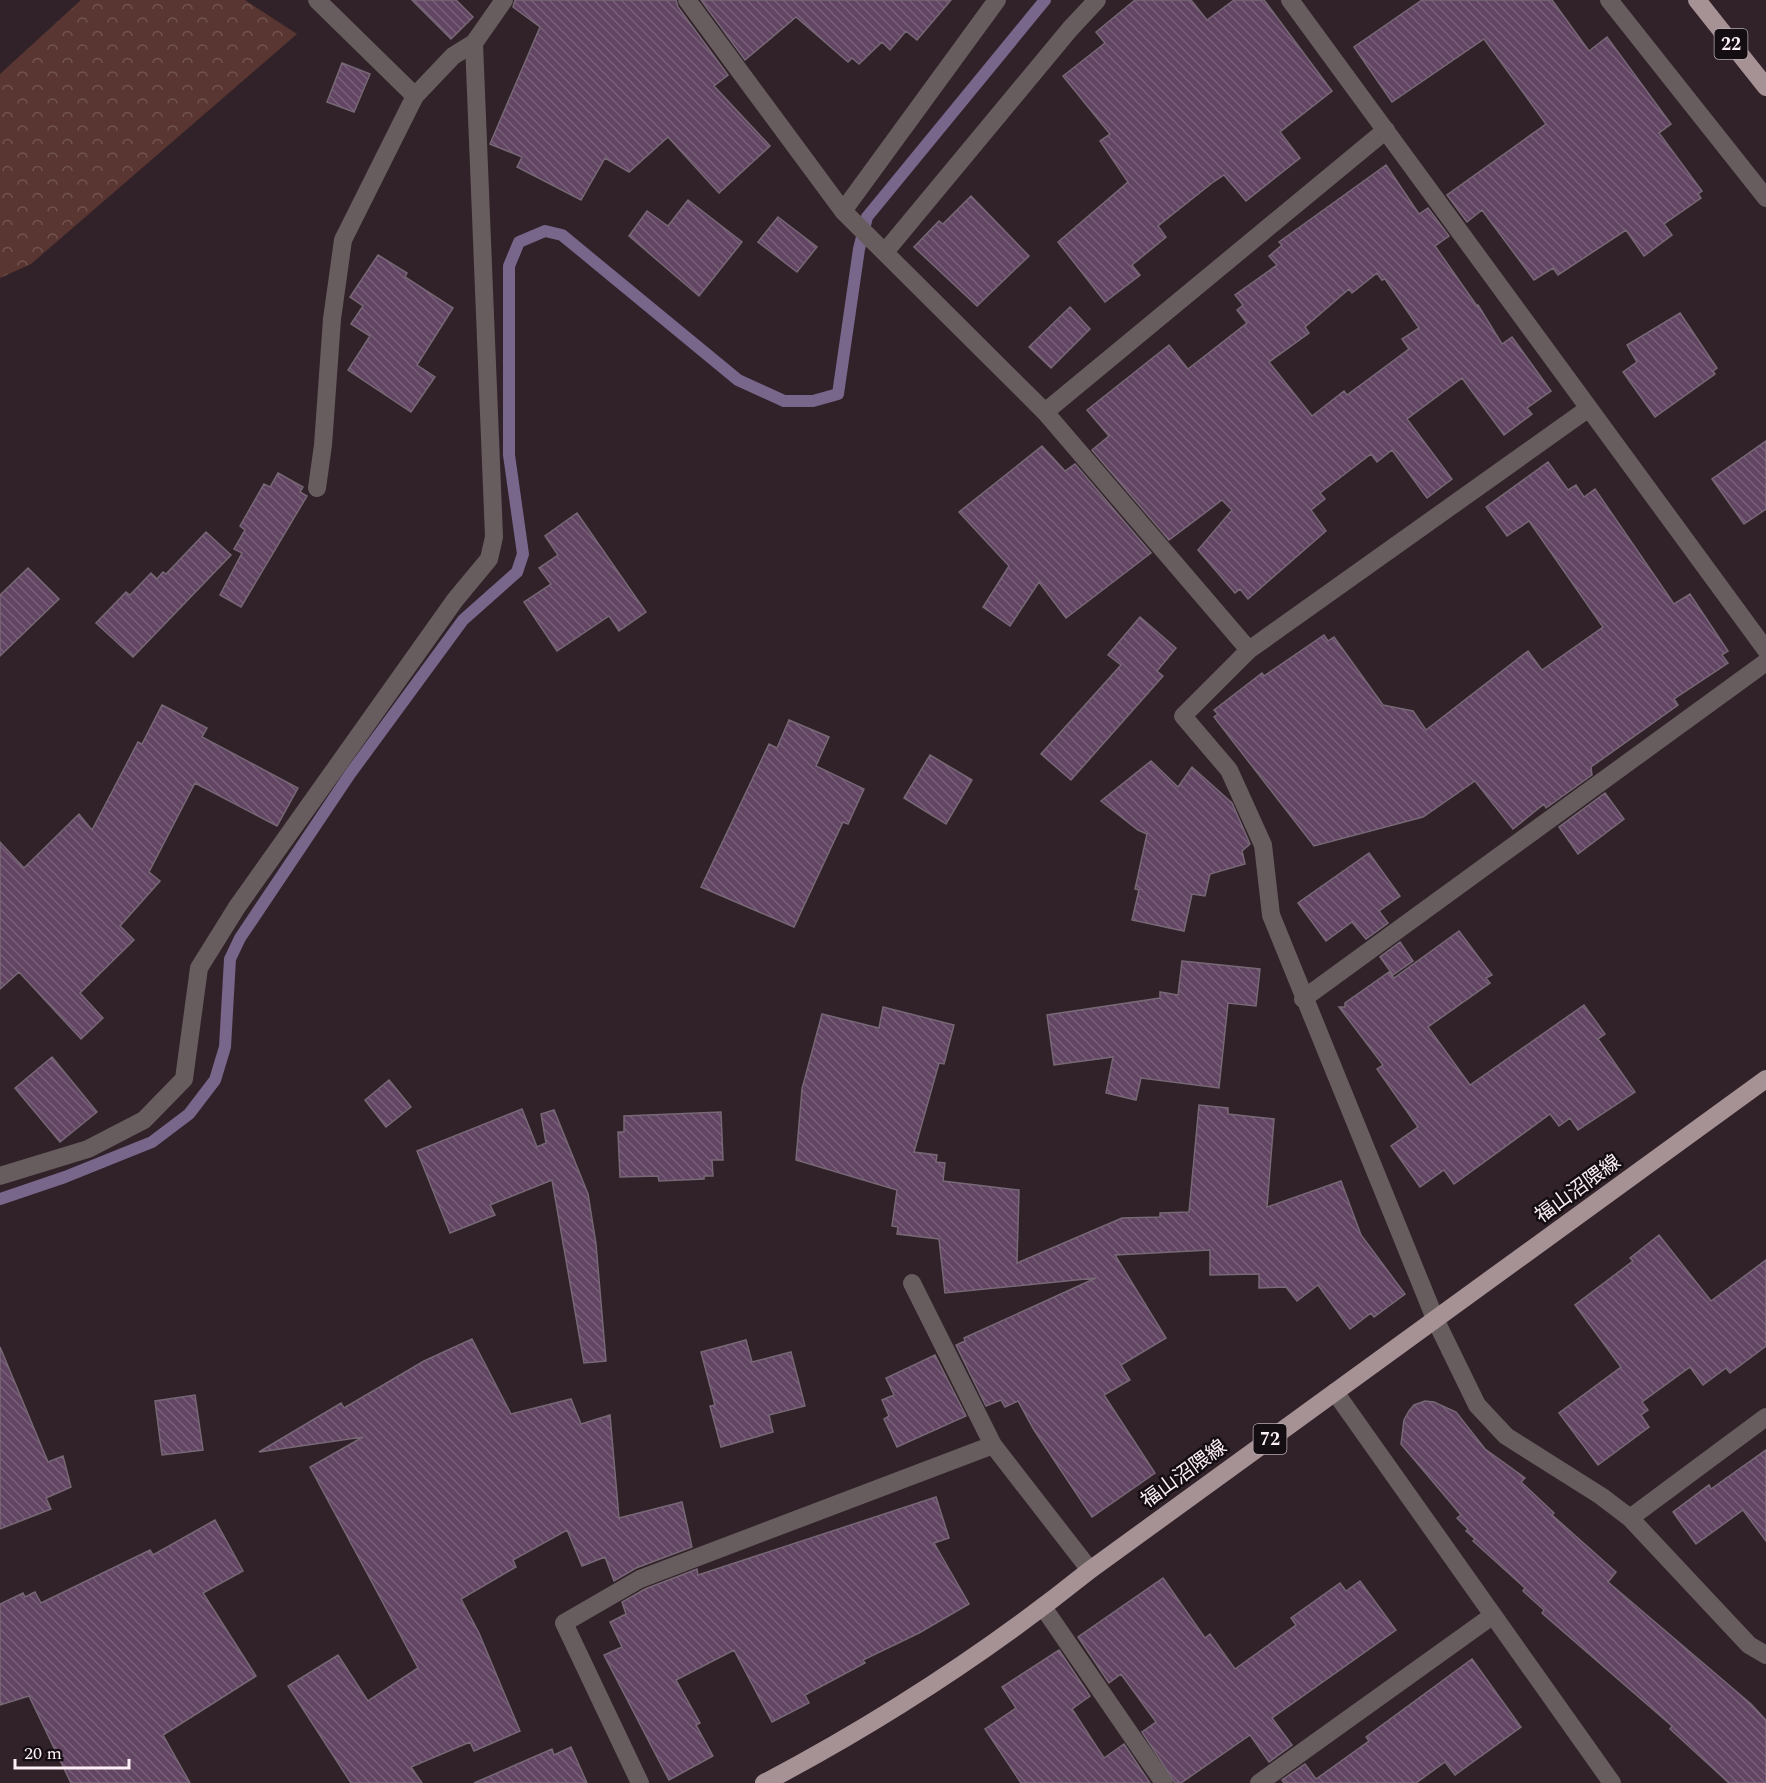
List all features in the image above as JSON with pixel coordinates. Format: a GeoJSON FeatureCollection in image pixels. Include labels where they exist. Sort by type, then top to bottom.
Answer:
{"type":"FeatureCollection","features":[{"type":"Feature","properties":{"kind":"main road","name":"22"},"geometry":{"type":"LineString","coordinates":[[1696,0],[1766,87]]}},
{"type":"Feature","properties":{"kind":"main road","name":"福山沼隈線"},"geometry":{"type":"LineString","coordinates":[[764,1783],[867,1726],[1043,1607],[1090,1570],[1436,1321],[1766,1079]]}},
{"type":"Feature","properties":{"kind":"street"},"geometry":{"type":"LineString","coordinates":[[317,0],[415,96]]}},
{"type":"Feature","properties":{"kind":"street"},"geometry":{"type":"LineString","coordinates":[[317,488],[323,445],[332,319],[343,240],[415,96],[453,56],[474,43],[504,0]]}},
{"type":"Feature","properties":{"kind":"street"},"geometry":{"type":"LineString","coordinates":[[687,0],[849,217],[1045,412],[1249,650]]}},
{"type":"Feature","properties":{"kind":"street"},"geometry":{"type":"LineString","coordinates":[[849,217],[997,0]]}},
{"type":"Feature","properties":{"kind":"street"},"geometry":{"type":"LineString","coordinates":[[880,247],[1097,0]]}},
{"type":"Feature","properties":{"kind":"street"},"geometry":{"type":"LineString","coordinates":[[1290,0],[1766,650]]}},
{"type":"Feature","properties":{"kind":"street"},"geometry":{"type":"LineString","coordinates":[[1610,0],[1766,198]]}},
{"type":"Feature","properties":{"kind":"street"},"geometry":{"type":"LineString","coordinates":[[0,1176],[88,1149],[144,1120],[184,1080],[199,968],[243,897],[455,600],[489,559],[494,537],[474,43]]}},
{"type":"Feature","properties":{"kind":"street"},"geometry":{"type":"LineString","coordinates":[[1045,412],[1386,130]]}},
{"type":"Feature","properties":{"kind":"street"},"geometry":{"type":"LineString","coordinates":[[1589,408],[1249,650],[1183,716],[1229,770],[1263,845],[1271,915],[1436,1321],[1477,1405],[1506,1436],[1601,1496],[1630,1518],[1749,1645],[1766,1655]]}},
{"type":"Feature","properties":{"kind":"street"},"geometry":{"type":"LineString","coordinates":[[1304,999],[1766,662]]}},
{"type":"Feature","properties":{"kind":"street"},"geometry":{"type":"LineString","coordinates":[[912,1283],[993,1445],[1090,1570]]}},
{"type":"Feature","properties":{"kind":"street"},"geometry":{"type":"LineString","coordinates":[[1335,1392],[1612,1783]]}},
{"type":"Feature","properties":{"kind":"street"},"geometry":{"type":"LineString","coordinates":[[1630,1518],[1766,1418]]}},
{"type":"Feature","properties":{"kind":"street"},"geometry":{"type":"LineString","coordinates":[[640,1783],[564,1623],[640,1579],[993,1445]]}},
{"type":"Feature","properties":{"kind":"street"},"geometry":{"type":"LineString","coordinates":[[1043,1607],[1164,1783]]}},
{"type":"Feature","properties":{"kind":"street"},"geometry":{"type":"LineString","coordinates":[[1259,1783],[1492,1616]]}},
{"type":"Feature","properties":{"kind":"green space"},"geometry":{"type":"Polygon","coordinates":[[[81,0],[245,0],[297,34],[31,264],[0,278],[0,74],[81,0]]]}},
{"type":"Feature","properties":{"kind":"building"},"geometry":{"type":"Polygon","coordinates":[[[412,0],[456,0],[473,17],[451,39],[412,0]]]}},
{"type":"Feature","properties":{"kind":"building"},"geometry":{"type":"Polygon","coordinates":[[[515,0],[676,0],[678,7],[728,75],[714,86],[770,146],[719,193],[668,137],[629,172],[605,158],[581,200],[517,167],[522,157],[490,144],[540,27],[513,7],[515,0]]]}},
{"type":"Feature","properties":{"kind":"building"},"geometry":{"type":"Polygon","coordinates":[[[701,0],[951,0],[917,40],[906,31],[890,50],[882,42],[859,64],[852,58],[848,62],[796,17],[745,60],[701,0]]]}},
{"type":"Feature","properties":{"kind":"building"},"geometry":{"type":"Polygon","coordinates":[[[1135,0],[1191,0],[1207,20],[1234,0],[1264,0],[1332,91],[1280,132],[1300,158],[1246,201],[1224,175],[1212,183],[1158,226],[1166,237],[1132,265],[1140,275],[1105,302],[1058,242],[1128,182],[1100,141],[1110,134],[1063,76],[1105,43],[1096,32],[1135,0]]]}},
{"type":"Feature","properties":{"kind":"building"},"geometry":{"type":"Polygon","coordinates":[[[1422,0],[1552,0],[1589,51],[1607,37],[1671,124],[1659,133],[1702,191],[1698,194],[1701,198],[1664,224],[1672,235],[1644,256],[1626,230],[1558,275],[1553,268],[1534,280],[1482,210],[1467,222],[1447,195],[1546,124],[1484,39],[1392,102],[1354,47],[1422,0]]]}},
{"type":"Feature","properties":{"kind":"building"},"geometry":{"type":"Polygon","coordinates":[[[342,63],[370,74],[354,112],[327,102],[342,63]]]}},
{"type":"Feature","properties":{"kind":"building"},"geometry":{"type":"Polygon","coordinates":[[[1386,165],[1419,214],[1428,208],[1449,236],[1435,246],[1478,305],[1502,344],[1512,337],[1551,391],[1527,408],[1532,414],[1504,435],[1462,378],[1407,419],[1452,479],[1427,498],[1392,450],[1377,462],[1371,454],[1320,493],[1325,499],[1311,510],[1326,531],[1248,599],[1240,589],[1235,593],[1198,550],[1232,510],[1222,500],[1169,540],[1092,450],[1109,436],[1087,410],[1169,345],[1188,369],[1247,323],[1237,310],[1243,305],[1235,295],[1277,265],[1269,256],[1282,245],[1279,242],[1386,165]],[[1377,273],[1352,293],[1349,289],[1305,327],[1309,333],[1269,362],[1312,416],[1344,391],[1347,395],[1409,349],[1402,339],[1419,328],[1385,279],[1382,280],[1377,273]]]}},
{"type":"Feature","properties":{"kind":"building"},"geometry":{"type":"Polygon","coordinates":[[[971,196],[1029,256],[977,306],[914,247],[939,221],[943,224],[971,196]]]}},
{"type":"Feature","properties":{"kind":"building"},"geometry":{"type":"Polygon","coordinates":[[[688,200],[742,242],[699,296],[629,236],[647,211],[668,226],[688,200]]]}},
{"type":"Feature","properties":{"kind":"building"},"geometry":{"type":"Polygon","coordinates":[[[778,217],[817,247],[797,272],[758,242],[778,217]]]}},
{"type":"Feature","properties":{"kind":"building"},"geometry":{"type":"Polygon","coordinates":[[[378,255],[407,273],[405,277],[453,308],[417,365],[435,377],[411,412],[348,370],[370,336],[351,324],[363,306],[350,297],[378,255]]]}},
{"type":"Feature","properties":{"kind":"building"},"geometry":{"type":"Polygon","coordinates":[[[1070,307],[1090,329],[1051,368],[1029,347],[1070,307]]]}},
{"type":"Feature","properties":{"kind":"building"},"geometry":{"type":"Polygon","coordinates":[[[1680,313],[1717,368],[1713,371],[1715,374],[1655,417],[1623,372],[1637,362],[1627,345],[1680,313]]]}},
{"type":"Feature","properties":{"kind":"building"},"geometry":{"type":"Polygon","coordinates":[[[1766,441],[1766,509],[1744,524],[1712,479],[1766,441]]]}},
{"type":"Feature","properties":{"kind":"building"},"geometry":{"type":"Polygon","coordinates":[[[1042,446],[1065,471],[1075,464],[1151,553],[1066,618],[1039,582],[1010,626],[983,607],[1009,566],[959,512],[1042,446]]]}},
{"type":"Feature","properties":{"kind":"building"},"geometry":{"type":"Polygon","coordinates":[[[1548,462],[1568,490],[1576,485],[1584,497],[1595,489],[1674,604],[1690,594],[1728,651],[1722,655],[1728,663],[1674,699],[1678,705],[1591,767],[1592,775],[1546,808],[1544,804],[1513,829],[1475,781],[1423,817],[1314,846],[1214,717],[1218,714],[1214,710],[1262,673],[1264,676],[1324,635],[1328,641],[1334,637],[1383,705],[1413,711],[1426,730],[1528,651],[1542,670],[1603,627],[1529,521],[1507,536],[1486,507],[1548,462]]]}},
{"type":"Feature","properties":{"kind":"building"},"geometry":{"type":"Polygon","coordinates":[[[278,473],[303,487],[300,492],[307,496],[241,607],[220,595],[242,553],[234,549],[245,530],[240,526],[264,484],[270,487],[278,473]]]}},
{"type":"Feature","properties":{"kind":"building"},"geometry":{"type":"Polygon","coordinates":[[[577,513],[646,612],[619,631],[609,616],[557,651],[524,602],[551,584],[539,568],[558,555],[545,536],[577,513]]]}},
{"type":"Feature","properties":{"kind":"building"},"geometry":{"type":"Polygon","coordinates":[[[206,532],[231,555],[133,657],[96,623],[126,592],[130,595],[151,573],[157,579],[163,572],[166,574],[206,532]]]}},
{"type":"Feature","properties":{"kind":"building"},"geometry":{"type":"Polygon","coordinates":[[[28,568],[59,599],[0,656],[0,595],[28,568]]]}},
{"type":"Feature","properties":{"kind":"building"},"geometry":{"type":"Polygon","coordinates":[[[1140,617],[1176,648],[1157,671],[1163,676],[1071,780],[1041,754],[1121,665],[1108,655],[1140,617]]]}},
{"type":"Feature","properties":{"kind":"building"},"geometry":{"type":"Polygon","coordinates":[[[162,705],[207,728],[202,737],[298,788],[277,826],[195,783],[149,872],[160,881],[120,926],[134,940],[80,993],[103,1018],[81,1039],[19,972],[0,989],[0,842],[24,868],[79,814],[92,830],[138,742],[142,744],[162,705]]]}},
{"type":"Feature","properties":{"kind":"building"},"geometry":{"type":"Polygon","coordinates":[[[789,720],[829,737],[816,766],[864,789],[848,824],[843,822],[794,927],[701,887],[769,744],[777,748],[789,720]]]}},
{"type":"Feature","properties":{"kind":"building"},"geometry":{"type":"Polygon","coordinates":[[[930,755],[972,780],[946,824],[904,798],[930,755]]]}},
{"type":"Feature","properties":{"kind":"building"},"geometry":{"type":"Polygon","coordinates":[[[1151,761],[1178,787],[1192,767],[1232,803],[1250,844],[1242,851],[1245,864],[1210,874],[1205,896],[1192,894],[1184,931],[1132,920],[1139,890],[1135,889],[1147,834],[1138,830],[1101,801],[1151,761]]]}},
{"type":"Feature","properties":{"kind":"building"},"geometry":{"type":"Polygon","coordinates":[[[1605,793],[1624,819],[1578,854],[1559,827],[1605,793]]]}},
{"type":"Feature","properties":{"kind":"building"},"geometry":{"type":"Polygon","coordinates":[[[1369,853],[1400,896],[1379,911],[1388,923],[1366,939],[1352,922],[1326,941],[1298,903],[1369,853]]]}},
{"type":"Feature","properties":{"kind":"building"},"geometry":{"type":"Polygon","coordinates":[[[1459,931],[1492,975],[1486,978],[1490,983],[1428,1027],[1470,1085],[1584,1005],[1605,1034],[1598,1039],[1635,1092],[1578,1130],[1570,1118],[1559,1126],[1550,1114],[1454,1184],[1444,1170],[1420,1187],[1391,1146],[1418,1127],[1377,1069],[1383,1065],[1339,1007],[1345,1007],[1345,1003],[1389,972],[1394,978],[1459,931]]]}},
{"type":"Feature","properties":{"kind":"building"},"geometry":{"type":"Polygon","coordinates":[[[1400,942],[1413,961],[1393,975],[1380,957],[1400,942]]]}},
{"type":"Feature","properties":{"kind":"building"},"geometry":{"type":"Polygon","coordinates":[[[1182,961],[1260,969],[1256,1006],[1228,1003],[1219,1088],[1141,1078],[1136,1100],[1106,1093],[1113,1057],[1054,1065],[1047,1015],[1160,998],[1160,992],[1178,995],[1182,961]]]}},
{"type":"Feature","properties":{"kind":"building"},"geometry":{"type":"Polygon","coordinates":[[[883,1007],[954,1025],[944,1064],[939,1063],[914,1152],[937,1155],[936,1162],[945,1163],[943,1181],[1019,1190],[1017,1263],[1122,1218],[1160,1217],[1160,1213],[1189,1212],[1199,1105],[1228,1108],[1228,1114],[1274,1119],[1267,1207],[1341,1181],[1361,1235],[1405,1294],[1374,1317],[1371,1313],[1350,1329],[1318,1285],[1297,1301],[1286,1287],[1259,1288],[1259,1274],[1210,1275],[1210,1250],[1115,1255],[1166,1338],[1121,1365],[1130,1380],[1104,1395],[1155,1473],[1092,1517],[1034,1430],[1018,1401],[1005,1407],[1001,1400],[986,1406],[956,1345],[965,1341],[964,1338],[1096,1278],[945,1293],[939,1239],[897,1234],[898,1227],[892,1226],[897,1190],[796,1160],[802,1089],[822,1014],[879,1028],[883,1007]]]}},
{"type":"Feature","properties":{"kind":"building"},"geometry":{"type":"Polygon","coordinates":[[[52,1057],[97,1112],[60,1142],[15,1088],[52,1057]]]}},
{"type":"Feature","properties":{"kind":"building"},"geometry":{"type":"Polygon","coordinates":[[[389,1080],[411,1107],[386,1127],[365,1100],[389,1080]]]}},
{"type":"Feature","properties":{"kind":"building"},"geometry":{"type":"Polygon","coordinates":[[[522,1109],[537,1147],[546,1143],[541,1114],[554,1110],[588,1194],[596,1244],[606,1361],[584,1363],[552,1180],[490,1205],[495,1215],[450,1233],[417,1151],[522,1109]]]}},
{"type":"Feature","properties":{"kind":"building"},"geometry":{"type":"Polygon","coordinates":[[[721,1112],[723,1160],[712,1160],[713,1176],[704,1176],[704,1179],[659,1181],[658,1176],[620,1177],[618,1132],[624,1132],[624,1116],[721,1112]]]}},
{"type":"Feature","properties":{"kind":"building"},"geometry":{"type":"Polygon","coordinates":[[[1659,1235],[1711,1301],[1766,1260],[1766,1346],[1730,1373],[1726,1368],[1703,1385],[1690,1367],[1642,1402],[1648,1410],[1641,1415],[1649,1427],[1598,1465],[1559,1413],[1621,1367],[1575,1305],[1633,1261],[1630,1258],[1659,1235]]]}},
{"type":"Feature","properties":{"kind":"building"},"geometry":{"type":"Polygon","coordinates":[[[472,1339],[511,1414],[571,1399],[581,1424],[610,1415],[619,1518],[682,1502],[692,1547],[636,1568],[614,1581],[605,1557],[582,1566],[567,1530],[513,1560],[516,1567],[461,1599],[479,1633],[520,1731],[474,1751],[470,1742],[411,1767],[422,1783],[351,1783],[288,1686],[338,1655],[368,1701],[418,1668],[310,1467],[363,1437],[259,1452],[341,1403],[344,1408],[424,1361],[472,1339]]]}},
{"type":"Feature","properties":{"kind":"building"},"geometry":{"type":"Polygon","coordinates":[[[746,1340],[752,1362],[791,1352],[805,1406],[769,1415],[773,1432],[721,1447],[710,1406],[715,1405],[701,1352],[746,1340]]]}},
{"type":"Feature","properties":{"kind":"building"},"geometry":{"type":"Polygon","coordinates":[[[0,1347],[48,1462],[63,1456],[71,1487],[46,1498],[51,1509],[0,1529],[0,1347]]]}},
{"type":"Feature","properties":{"kind":"building"},"geometry":{"type":"Polygon","coordinates":[[[935,1355],[966,1416],[897,1447],[884,1419],[889,1416],[882,1400],[894,1395],[886,1378],[935,1355]]]}},
{"type":"Feature","properties":{"kind":"building"},"geometry":{"type":"Polygon","coordinates":[[[195,1395],[203,1450],[162,1455],[155,1401],[195,1395]]]}},
{"type":"Feature","properties":{"kind":"building"},"geometry":{"type":"Polygon","coordinates":[[[1425,1401],[1434,1402],[1456,1412],[1485,1449],[1525,1478],[1521,1482],[1554,1513],[1552,1515],[1616,1572],[1608,1582],[1751,1704],[1766,1720],[1766,1783],[1729,1783],[1670,1729],[1672,1726],[1542,1613],[1544,1610],[1523,1591],[1525,1588],[1473,1541],[1475,1539],[1457,1518],[1461,1515],[1401,1444],[1404,1420],[1409,1411],[1414,1405],[1425,1401]]]}},
{"type":"Feature","properties":{"kind":"building"},"geometry":{"type":"Polygon","coordinates":[[[1766,1450],[1766,1541],[1743,1510],[1696,1544],[1673,1512],[1709,1485],[1711,1489],[1766,1450]]]}},
{"type":"Feature","properties":{"kind":"building"},"geometry":{"type":"Polygon","coordinates":[[[936,1497],[949,1538],[934,1543],[969,1604],[919,1633],[863,1660],[865,1663],[805,1695],[809,1703],[772,1722],[734,1650],[676,1680],[700,1723],[696,1725],[713,1756],[669,1780],[604,1655],[622,1647],[610,1622],[626,1614],[622,1602],[645,1589],[697,1569],[698,1575],[936,1497]]]}},
{"type":"Feature","properties":{"kind":"building"},"geometry":{"type":"Polygon","coordinates":[[[215,1520],[243,1571],[203,1593],[256,1676],[163,1735],[190,1783],[71,1783],[29,1696],[0,1705],[0,1604],[23,1593],[25,1597],[35,1592],[41,1603],[150,1550],[153,1555],[215,1520]]]}},
{"type":"Feature","properties":{"kind":"building"},"geometry":{"type":"Polygon","coordinates":[[[1163,1578],[1205,1638],[1210,1634],[1235,1669],[1296,1625],[1291,1618],[1340,1583],[1346,1591],[1360,1581],[1396,1630],[1272,1718],[1292,1745],[1269,1762],[1250,1735],[1181,1783],[1175,1783],[1142,1732],[1156,1722],[1121,1674],[1109,1683],[1078,1637],[1163,1578]]]}},
{"type":"Feature","properties":{"kind":"building"},"geometry":{"type":"Polygon","coordinates":[[[1059,1650],[1090,1696],[1072,1709],[1104,1758],[1124,1744],[1150,1783],[1021,1783],[985,1729],[1016,1708],[1002,1687],[1059,1650]]]}},
{"type":"Feature","properties":{"kind":"building"},"geometry":{"type":"Polygon","coordinates":[[[1472,1659],[1521,1727],[1455,1775],[1445,1762],[1416,1783],[1284,1783],[1282,1780],[1305,1764],[1316,1779],[1369,1741],[1366,1737],[1472,1659]]]}},
{"type":"Feature","properties":{"kind":"building"},"geometry":{"type":"Polygon","coordinates":[[[571,1747],[587,1783],[474,1783],[552,1749],[554,1755],[571,1747]]]}},
{"type":"Feature","properties":{"kind":"waterway"},"geometry":{"type":"LineString","coordinates":[[0,1199],[65,1177],[152,1142],[189,1114],[215,1080],[225,1047],[230,959],[240,938],[350,774],[463,620],[517,572],[523,554],[509,455],[509,266],[519,242],[545,231],[562,235],[738,380],[784,401],[813,401],[838,394],[859,249],[867,217],[1045,0]]}}]}
